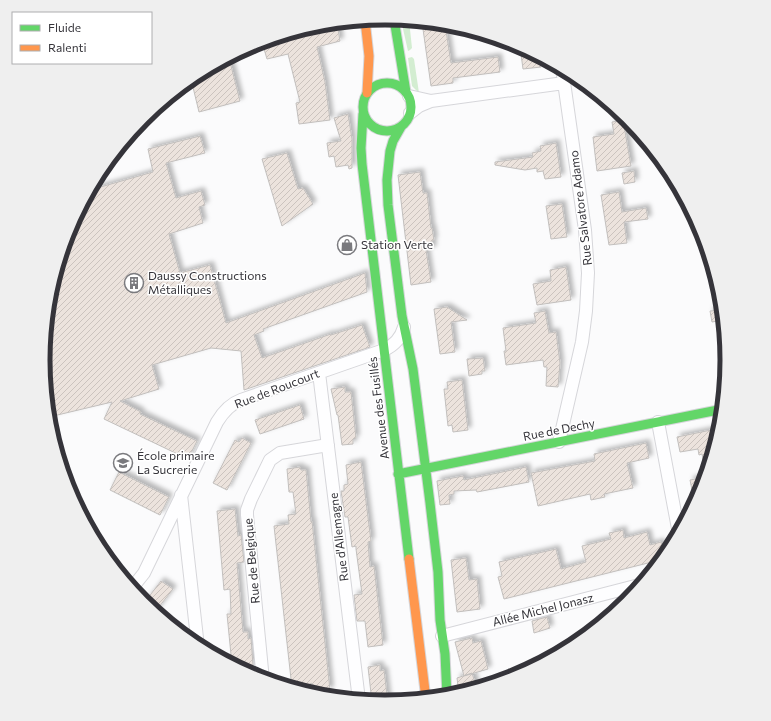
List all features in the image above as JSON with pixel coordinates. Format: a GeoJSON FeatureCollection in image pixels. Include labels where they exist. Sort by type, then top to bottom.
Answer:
{"type":"FeatureCollection","features":[{"type":"Feature","properties":{"kind":"main road"},"geometry":{"type":"LineString","coordinates":[[395,25],[399,41],[403,79],[411,104],[410,113],[407,120],[401,127],[391,146],[387,187],[388,205],[404,327],[413,369],[438,567],[439,611],[445,654],[447,691]]}},
{"type":"Feature","properties":{"kind":"main road"},"geometry":{"type":"LineString","coordinates":[[366,26],[370,64],[367,93]]}},
{"type":"Feature","properties":{"kind":"main road"},"geometry":{"type":"LineString","coordinates":[[401,127],[389,131],[377,130],[368,123],[363,114],[362,103],[367,93],[374,86],[385,82],[397,84],[408,94]]}},
{"type":"Feature","properties":{"kind":"main road","name":"Avenue des Fusillés"},"geometry":{"type":"LineString","coordinates":[[363,114],[361,160],[425,693]]}},
{"type":"Feature","properties":{"kind":"main road","name":"Rue de Dechy"},"geometry":{"type":"LineString","coordinates":[[398,474],[717,410]]}},
{"type":"Feature","properties":{"kind":"street","name":"Rue Salvatore Adamo"},"geometry":{"type":"LineString","coordinates":[[559,442],[583,338],[588,273],[585,230],[563,76]]}},
{"type":"Feature","properties":{"kind":"street"},"geometry":{"type":"LineString","coordinates":[[410,113],[419,106],[431,101],[564,83]]}},
{"type":"Feature","properties":{"kind":"street"},"geometry":{"type":"LineString","coordinates":[[408,94],[431,101]]}},
{"type":"Feature","properties":{"kind":"street","name":"Rue de Roucourt"},"geometry":{"type":"LineString","coordinates":[[135,584],[144,573],[218,422],[223,413],[231,405],[240,400],[384,350],[397,342],[404,327]]}},
{"type":"Feature","properties":{"kind":"street","name":"Rue d'Allemagne"},"geometry":{"type":"LineString","coordinates":[[319,373],[355,694]]}},
{"type":"Feature","properties":{"kind":"street"},"geometry":{"type":"LineString","coordinates":[[658,422],[678,524]]}},
{"type":"Feature","properties":{"kind":"street","name":"Rue de Belgique"},"geometry":{"type":"LineString","coordinates":[[262,672],[248,515],[249,504],[270,460],[274,456],[280,453],[328,445]]}},
{"type":"Feature","properties":{"kind":"street"},"geometry":{"type":"LineString","coordinates":[[182,495],[197,638]]}},
{"type":"Feature","properties":{"kind":"street","name":"Allée Michel Jonasz"},"geometry":{"type":"LineString","coordinates":[[442,636],[634,586]]}},
{"type":"Feature","properties":{"kind":"green space"},"geometry":{"type":"Polygon","coordinates":[[[402,26],[410,26],[412,48],[408,51],[402,26]]]}},
{"type":"Feature","properties":{"kind":"green space"},"geometry":{"type":"Polygon","coordinates":[[[412,57],[414,59],[419,93],[412,86],[408,58],[412,57]]]}},
{"type":"Feature","properties":{"kind":"green space"},"geometry":{"type":"Polygon","coordinates":[[[545,655],[533,662],[532,658],[545,655]]]}},
{"type":"Feature","properties":{"kind":"building"},"geometry":{"type":"Polygon","coordinates":[[[423,27],[446,30],[451,63],[498,57],[500,72],[453,78],[453,83],[431,86],[423,27]]]}},
{"type":"Feature","properties":{"kind":"building"},"geometry":{"type":"Polygon","coordinates":[[[338,29],[340,41],[317,47],[325,82],[330,120],[299,124],[296,103],[300,102],[288,54],[267,59],[264,48],[299,36],[338,29]]]}},
{"type":"Feature","properties":{"kind":"building"},"geometry":{"type":"Polygon","coordinates":[[[521,54],[540,63],[541,67],[523,69],[521,54]]]}},
{"type":"Feature","properties":{"kind":"building"},"geometry":{"type":"Polygon","coordinates":[[[230,63],[240,101],[199,112],[193,86],[230,63]]]}},
{"type":"Feature","properties":{"kind":"building"},"geometry":{"type":"Polygon","coordinates":[[[348,114],[352,139],[352,168],[349,169],[348,165],[336,167],[334,156],[329,157],[327,143],[341,141],[334,118],[348,114]]]}},
{"type":"Feature","properties":{"kind":"building"},"geometry":{"type":"Polygon","coordinates":[[[620,120],[624,124],[631,166],[597,171],[593,137],[614,134],[612,122],[620,120]]]}},
{"type":"Feature","properties":{"kind":"building","name":"Daussy Constructions Métalliques"},"geometry":{"type":"Polygon","coordinates":[[[200,136],[205,153],[166,163],[176,198],[201,191],[205,205],[199,207],[203,223],[169,234],[180,273],[210,265],[226,323],[365,273],[367,292],[263,329],[264,331],[254,335],[262,358],[362,325],[370,347],[244,390],[241,351],[211,348],[152,365],[159,389],[120,401],[141,412],[140,414],[197,441],[188,459],[104,419],[112,402],[55,416],[53,404],[50,360],[53,317],[56,295],[68,253],[85,212],[98,188],[153,172],[148,149],[200,136]]]}},
{"type":"Feature","properties":{"kind":"building"},"geometry":{"type":"Polygon","coordinates":[[[556,143],[561,177],[545,179],[543,171],[537,172],[537,168],[525,170],[495,165],[495,162],[533,157],[532,153],[541,151],[540,146],[556,143]]]}},
{"type":"Feature","properties":{"kind":"building"},"geometry":{"type":"Polygon","coordinates":[[[287,153],[298,189],[303,188],[313,204],[282,226],[262,159],[287,153]]]}},
{"type":"Feature","properties":{"kind":"building"},"geometry":{"type":"Polygon","coordinates":[[[634,171],[635,182],[624,184],[622,173],[634,171]]]}},
{"type":"Feature","properties":{"kind":"building"},"geometry":{"type":"Polygon","coordinates":[[[420,172],[423,193],[427,193],[434,240],[432,241],[433,249],[426,250],[431,282],[411,285],[398,175],[420,172]]]}},
{"type":"Feature","properties":{"kind":"building"},"geometry":{"type":"Polygon","coordinates":[[[619,192],[622,212],[646,208],[648,219],[624,222],[627,243],[609,245],[601,195],[619,192]]]}},
{"type":"Feature","properties":{"kind":"building"},"geometry":{"type":"Polygon","coordinates":[[[562,204],[567,237],[551,239],[546,206],[562,204]]]}},
{"type":"Feature","properties":{"kind":"building"},"geometry":{"type":"Polygon","coordinates":[[[566,267],[571,300],[537,305],[533,284],[551,281],[550,270],[566,267]]]}},
{"type":"Feature","properties":{"kind":"building"},"geometry":{"type":"Polygon","coordinates":[[[447,307],[467,320],[451,322],[455,352],[440,354],[434,309],[447,307]]]}},
{"type":"Feature","properties":{"kind":"building"},"geometry":{"type":"Polygon","coordinates":[[[717,310],[718,321],[712,322],[710,311],[717,310]]]}},
{"type":"Feature","properties":{"kind":"building"},"geometry":{"type":"Polygon","coordinates":[[[545,311],[549,333],[556,332],[560,363],[558,387],[546,386],[547,367],[544,367],[543,360],[506,365],[503,328],[536,323],[534,313],[545,311]]]}},
{"type":"Feature","properties":{"kind":"building"},"geometry":{"type":"Polygon","coordinates":[[[483,358],[485,371],[482,371],[482,374],[469,376],[467,359],[483,358]]]}},
{"type":"Feature","properties":{"kind":"building"},"geometry":{"type":"Polygon","coordinates":[[[462,380],[468,430],[453,432],[452,425],[448,426],[444,389],[448,389],[447,382],[462,380]]]}},
{"type":"Feature","properties":{"kind":"building"},"geometry":{"type":"Polygon","coordinates":[[[345,387],[345,392],[351,392],[356,438],[353,439],[353,444],[342,445],[338,415],[331,389],[345,387]]]}},
{"type":"Feature","properties":{"kind":"building"},"geometry":{"type":"Polygon","coordinates":[[[300,405],[304,419],[260,434],[255,420],[300,405]]]}},
{"type":"Feature","properties":{"kind":"building"},"geometry":{"type":"Polygon","coordinates":[[[714,429],[704,465],[702,454],[699,455],[698,449],[680,452],[677,437],[714,429]]]}},
{"type":"Feature","properties":{"kind":"building"},"geometry":{"type":"Polygon","coordinates":[[[242,438],[251,443],[227,490],[213,483],[235,440],[239,442],[242,438]]]}},
{"type":"Feature","properties":{"kind":"building"},"geometry":{"type":"Polygon","coordinates":[[[646,443],[649,458],[627,463],[633,488],[604,494],[605,497],[591,500],[590,494],[538,506],[531,473],[595,461],[594,454],[646,443]]]}},
{"type":"Feature","properties":{"kind":"building"},"geometry":{"type":"Polygon","coordinates":[[[361,462],[371,541],[368,542],[370,567],[374,566],[383,645],[368,647],[365,621],[357,621],[354,595],[362,594],[356,546],[352,547],[348,517],[345,517],[341,491],[344,491],[344,485],[348,484],[346,465],[361,462]]]}},
{"type":"Feature","properties":{"kind":"building"},"geometry":{"type":"Polygon","coordinates":[[[300,467],[301,470],[306,470],[330,690],[320,690],[311,683],[307,687],[291,682],[274,526],[289,524],[288,515],[296,514],[293,492],[289,492],[287,469],[300,467]]]}},
{"type":"Feature","properties":{"kind":"building"},"geometry":{"type":"Polygon","coordinates":[[[526,467],[529,482],[477,492],[476,490],[454,491],[454,494],[449,495],[450,504],[440,505],[437,481],[463,476],[464,480],[526,467]]]}},
{"type":"Feature","properties":{"kind":"building"},"geometry":{"type":"Polygon","coordinates":[[[119,472],[169,497],[160,515],[110,490],[119,472]]]}},
{"type":"Feature","properties":{"kind":"building"},"geometry":{"type":"Polygon","coordinates":[[[699,478],[693,494],[690,480],[699,478]]]}},
{"type":"Feature","properties":{"kind":"building"},"geometry":{"type":"Polygon","coordinates":[[[235,509],[238,536],[241,535],[244,562],[237,563],[243,632],[248,632],[248,639],[251,638],[253,665],[250,665],[250,667],[231,658],[227,614],[231,614],[230,589],[224,590],[217,511],[235,509]]]}},
{"type":"Feature","properties":{"kind":"building"},"geometry":{"type":"Polygon","coordinates":[[[623,530],[624,538],[647,532],[650,545],[661,542],[663,549],[654,561],[504,599],[498,577],[502,576],[499,562],[556,549],[561,569],[586,562],[582,546],[611,539],[609,533],[623,530]]]}},
{"type":"Feature","properties":{"kind":"building"},"geometry":{"type":"Polygon","coordinates":[[[466,558],[469,580],[477,579],[480,609],[457,612],[451,560],[466,558]]]}},
{"type":"Feature","properties":{"kind":"building"},"geometry":{"type":"Polygon","coordinates":[[[161,581],[173,589],[158,608],[148,598],[161,581]]]}},
{"type":"Feature","properties":{"kind":"building"},"geometry":{"type":"Polygon","coordinates":[[[547,617],[550,628],[534,633],[532,621],[547,617]]]}},
{"type":"Feature","properties":{"kind":"building"},"geometry":{"type":"Polygon","coordinates":[[[472,638],[473,643],[481,641],[488,669],[464,676],[455,642],[472,638]]]}},
{"type":"Feature","properties":{"kind":"building"},"geometry":{"type":"Polygon","coordinates":[[[380,665],[380,671],[384,670],[387,696],[371,695],[368,667],[380,665]]]}},
{"type":"Feature","properties":{"kind":"building"},"geometry":{"type":"Polygon","coordinates":[[[472,673],[475,684],[458,688],[457,678],[472,673]]]}},
{"type":"Feature","properties":{"kind":"traffic: fast"},"geometry":{"type":"LineString","coordinates":[[395,25],[406,92]]}},
{"type":"Feature","properties":{"kind":"traffic: fast"},"geometry":{"type":"LineString","coordinates":[[382,83],[392,83],[401,87],[407,93],[410,98],[411,107],[410,116],[401,127],[392,131],[382,131],[373,127],[367,121],[363,112],[363,102],[367,93],[373,87],[382,83]]}},
{"type":"Feature","properties":{"kind":"traffic: fast"},"geometry":{"type":"LineString","coordinates":[[363,114],[361,148],[362,164],[409,559]]}},
{"type":"Feature","properties":{"kind":"traffic: fast"},"geometry":{"type":"LineString","coordinates":[[401,127],[393,141],[390,151],[387,180],[388,205],[402,316],[413,369],[430,503],[438,572],[440,620],[445,654],[447,691]]}},
{"type":"Feature","properties":{"kind":"traffic: fast"},"geometry":{"type":"LineString","coordinates":[[398,474],[717,410]]}},
{"type":"Feature","properties":{"kind":"traffic: slow"},"geometry":{"type":"LineString","coordinates":[[366,26],[369,56],[367,93]]}},
{"type":"Feature","properties":{"kind":"traffic: slow"},"geometry":{"type":"LineString","coordinates":[[409,559],[425,693]]}},
{"type":"Feature","properties":{"kind":"place","name":"Station Verte"},"geometry":{"type":"Point","coordinates":[347,245]}},
{"type":"Feature","properties":{"kind":"place","name":"Daussy Constructions Métalliques"},"geometry":{"type":"Point","coordinates":[134,283]}},
{"type":"Feature","properties":{"kind":"place","name":"École primaire La Sucrerie"},"geometry":{"type":"Point","coordinates":[123,463]}}]}
